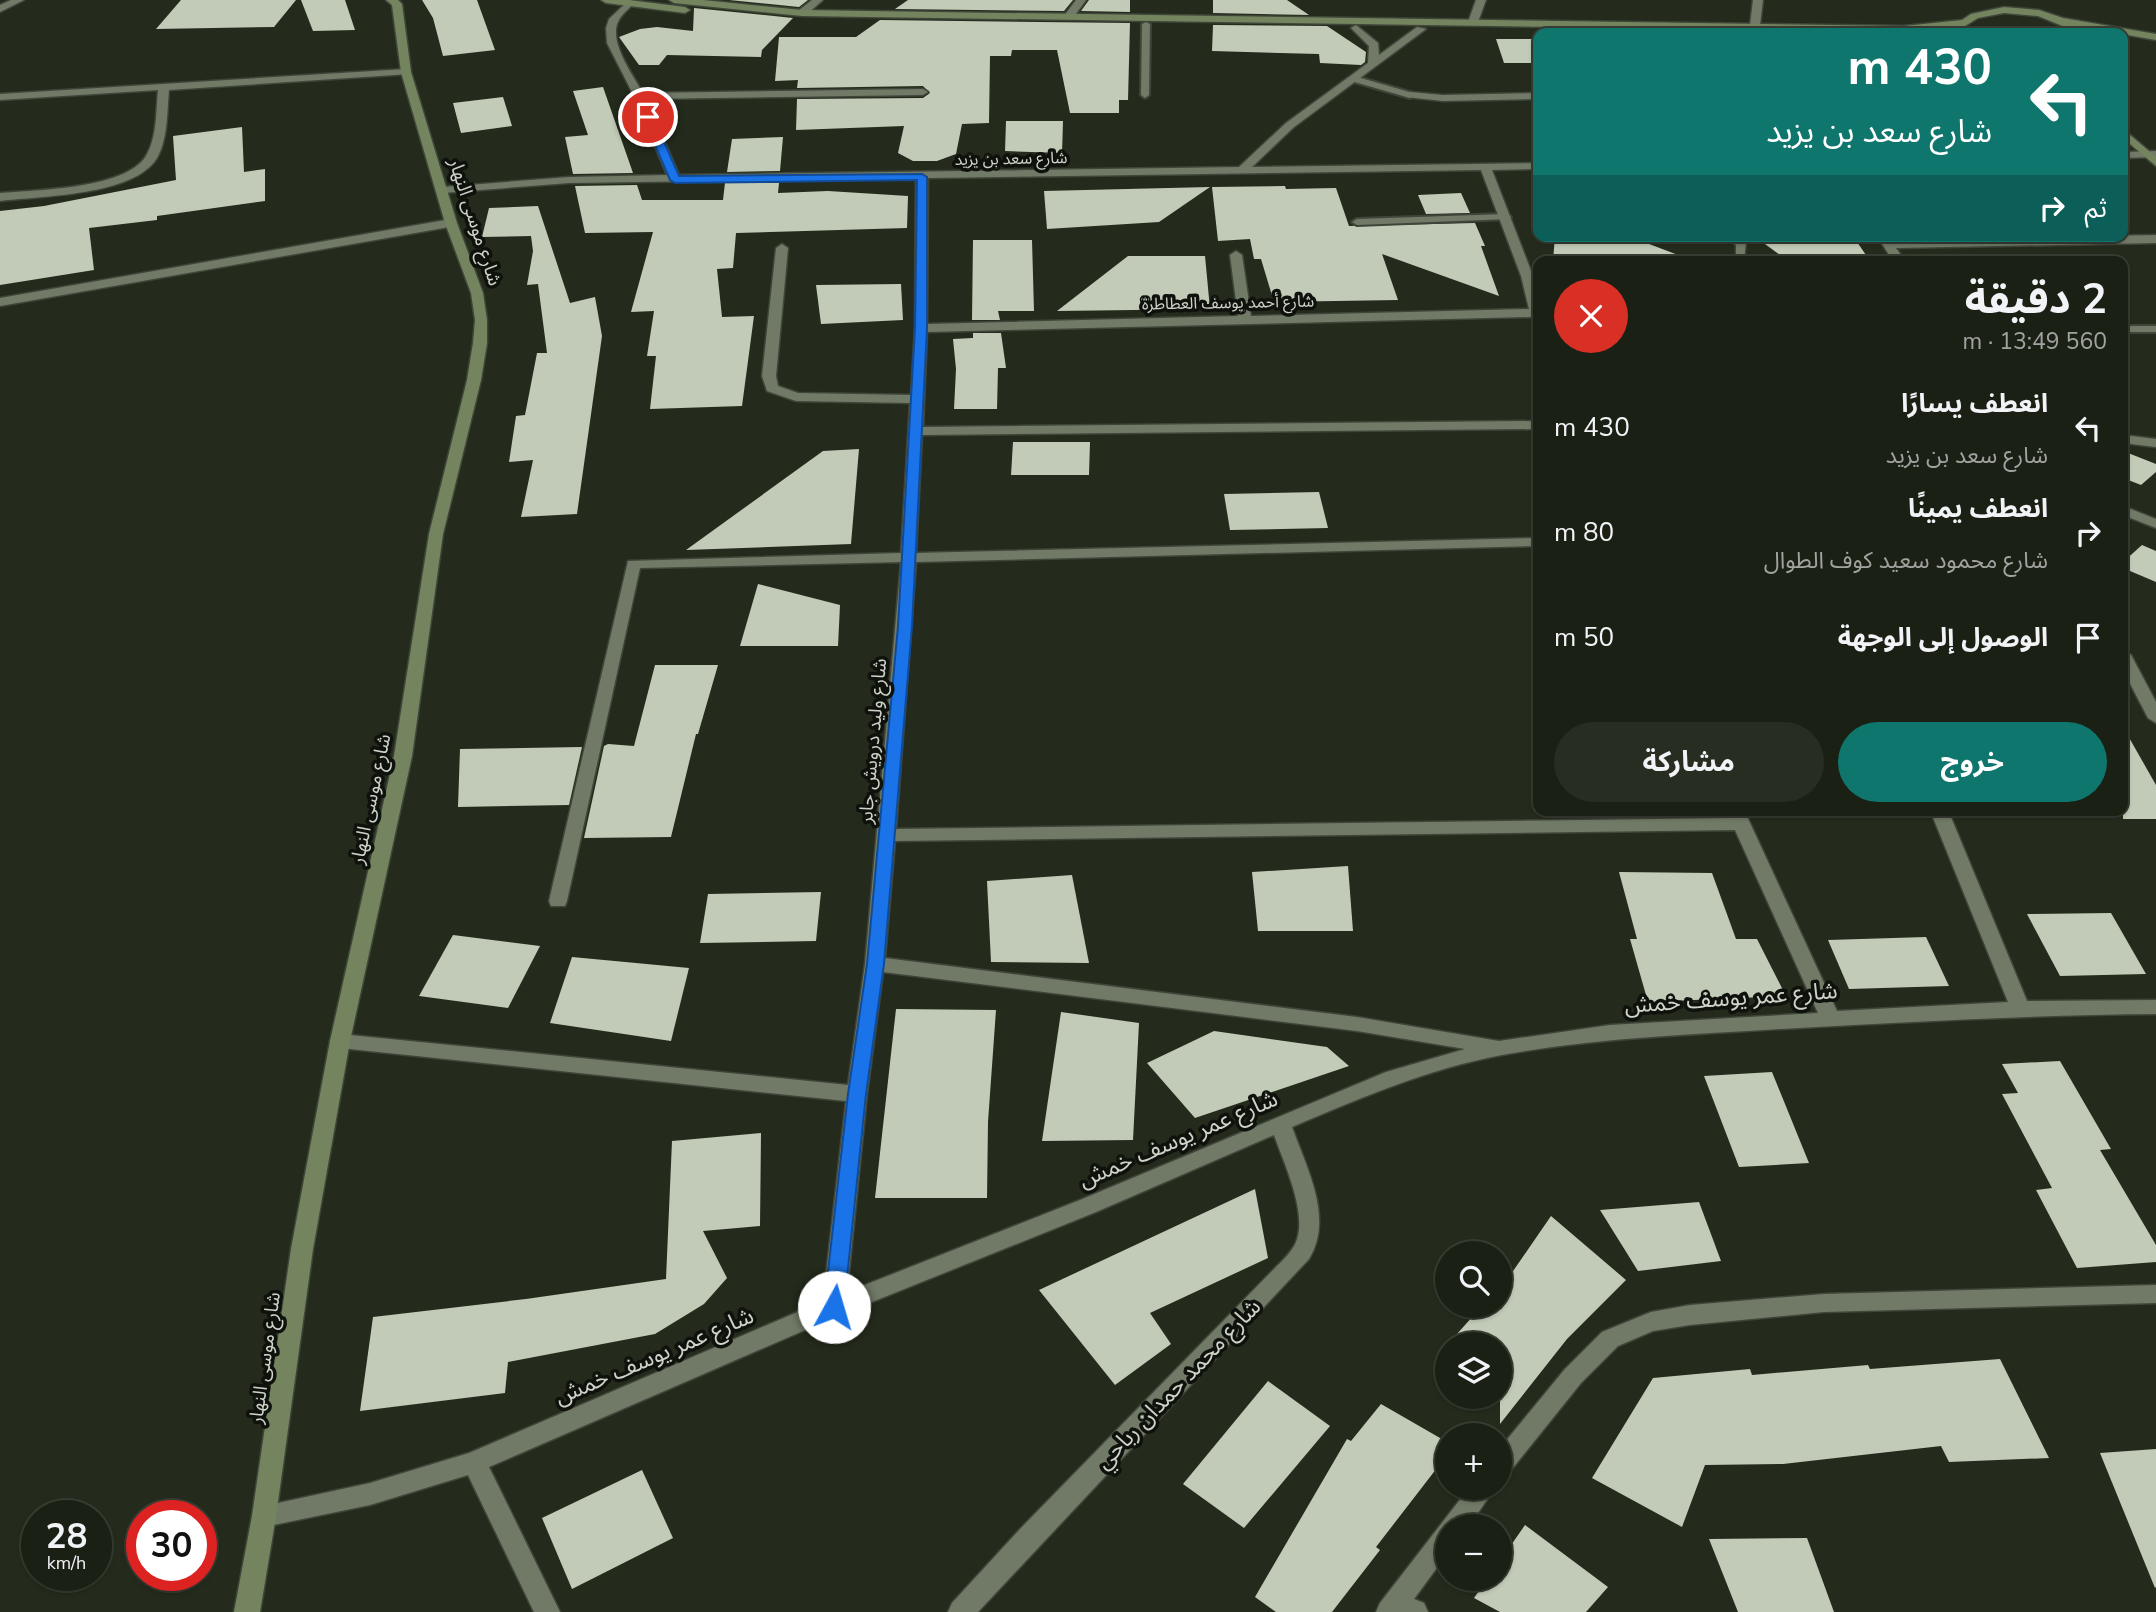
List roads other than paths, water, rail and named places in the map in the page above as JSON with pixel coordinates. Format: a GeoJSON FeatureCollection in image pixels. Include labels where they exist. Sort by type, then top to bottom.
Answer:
{"type":"FeatureCollection","features":[{"type":"Feature","properties":{"kind":"street"},"geometry":{"type":"LineString","coordinates":[[0,9],[19,0]]}},
{"type":"Feature","properties":{"kind":"street"},"geometry":{"type":"LineString","coordinates":[[606,0],[800,20],[1533,31]]}},
{"type":"Feature","properties":{"kind":"street"},"geometry":{"type":"LineString","coordinates":[[674,0],[803,13],[1867,28]]}},
{"type":"Feature","properties":{"kind":"street"},"geometry":{"type":"LineString","coordinates":[[803,13],[818,0]]}},
{"type":"Feature","properties":{"kind":"street"},"geometry":{"type":"LineString","coordinates":[[1069,16],[1081,0]]}},
{"type":"Feature","properties":{"kind":"street"},"geometry":{"type":"LineString","coordinates":[[1473,22],[1480,0]]}},
{"type":"Feature","properties":{"kind":"street"},"geometry":{"type":"LineString","coordinates":[[1755,25],[1758,0]]}},
{"type":"Feature","properties":{"kind":"street"},"geometry":{"type":"LineString","coordinates":[[2006,0],[2024,11]]}},
{"type":"Feature","properties":{"kind":"street","name":"شارع موسى النهار"},"geometry":{"type":"LineString","coordinates":[[247,1612],[264,1516],[302,1248],[340,1041],[403,756],[436,534],[474,380],[480,343],[481,320],[477,293],[452,223],[406,72],[396,1]]}},
{"type":"Feature","properties":{"kind":"street"},"geometry":{"type":"LineString","coordinates":[[629,3],[614,19],[611,28],[612,43],[639,96],[675,180]]}},
{"type":"Feature","properties":{"kind":"street"},"geometry":{"type":"LineString","coordinates":[[1908,28],[1995,10],[2024,11],[2098,28]]}},
{"type":"Feature","properties":{"kind":"street"},"geometry":{"type":"LineString","coordinates":[[1967,15],[1970,28]]}},
{"type":"Feature","properties":{"kind":"street"},"geometry":{"type":"LineString","coordinates":[[2060,20],[2070,28]]}},
{"type":"Feature","properties":{"kind":"street"},"geometry":{"type":"LineString","coordinates":[[1356,28],[1374,45],[1373,64]]}},
{"type":"Feature","properties":{"kind":"street"},"geometry":{"type":"LineString","coordinates":[[1241,171],[1290,125],[1421,29]]}},
{"type":"Feature","properties":{"kind":"street"},"geometry":{"type":"LineString","coordinates":[[2128,34],[2156,40]]}},
{"type":"Feature","properties":{"kind":"street"},"geometry":{"type":"LineString","coordinates":[[2128,41],[2156,40]]}},
{"type":"Feature","properties":{"kind":"street"},"geometry":{"type":"LineString","coordinates":[[0,97],[406,72]]}},
{"type":"Feature","properties":{"kind":"street"},"geometry":{"type":"LineString","coordinates":[[0,197],[102,184],[143,169],[153,156],[164,88]]}},
{"type":"Feature","properties":{"kind":"street"},"geometry":{"type":"LineString","coordinates":[[639,96],[923,92]]}},
{"type":"Feature","properties":{"kind":"street"},"geometry":{"type":"LineString","coordinates":[[1410,95],[1443,98],[1533,96]]}},
{"type":"Feature","properties":{"kind":"street"},"geometry":{"type":"LineString","coordinates":[[2128,136],[2153,157]]}},
{"type":"Feature","properties":{"kind":"street"},"geometry":{"type":"LineString","coordinates":[[2128,155],[2153,157]]}},
{"type":"Feature","properties":{"kind":"street","name":"شارع سعد بن يزيد"},"geometry":{"type":"LineString","coordinates":[[443,190],[569,180],[1533,166]]}},
{"type":"Feature","properties":{"kind":"street"},"geometry":{"type":"LineString","coordinates":[[1485,167],[1533,278]]}},
{"type":"Feature","properties":{"kind":"street","name":"شارع وليد درويش جابر"},"geometry":{"type":"LineString","coordinates":[[834,1307],[857,1094],[875,964],[910,556],[921,328],[922,177]]}},
{"type":"Feature","properties":{"kind":"street"},"geometry":{"type":"LineString","coordinates":[[0,302],[452,223]]}},
{"type":"Feature","properties":{"kind":"street"},"geometry":{"type":"LineString","coordinates":[[2128,239],[2156,239]]}},
{"type":"Feature","properties":{"kind":"street"},"geometry":{"type":"LineString","coordinates":[[782,248],[769,382],[772,388],[785,395],[807,398],[917,399]]}},
{"type":"Feature","properties":{"kind":"street"},"geometry":{"type":"LineString","coordinates":[[1236,255],[1245,320]]}},
{"type":"Feature","properties":{"kind":"street","name":"شارع أحمد يوسف العطاطرة"},"geometry":{"type":"LineString","coordinates":[[921,328],[1533,315]]}},
{"type":"Feature","properties":{"kind":"street"},"geometry":{"type":"LineString","coordinates":[[916,431],[1533,425]]}},
{"type":"Feature","properties":{"kind":"street"},"geometry":{"type":"LineString","coordinates":[[2128,440],[2156,443]]}},
{"type":"Feature","properties":{"kind":"street"},"geometry":{"type":"LineString","coordinates":[[2128,512],[2156,524]]}},
{"type":"Feature","properties":{"kind":"street"},"geometry":{"type":"LineString","coordinates":[[558,901],[633,564],[1533,542]]}},
{"type":"Feature","properties":{"kind":"street"},"geometry":{"type":"LineString","coordinates":[[2128,665],[2156,718]]}},
{"type":"Feature","properties":{"kind":"street"},"geometry":{"type":"LineString","coordinates":[[1941,816],[2020,1007]]}},
{"type":"Feature","properties":{"kind":"street"},"geometry":{"type":"LineString","coordinates":[[885,835],[1738,817],[1830,1017]]}},
{"type":"Feature","properties":{"kind":"street"},"geometry":{"type":"LineString","coordinates":[[875,964],[1357,1024],[1502,1048]]}},
{"type":"Feature","properties":{"kind":"street","name":"شارع عمر يوسف خمش"},"geometry":{"type":"LineString","coordinates":[[264,1516],[332,1505],[420,1481],[474,1462],[834,1307],[1088,1206],[1393,1077],[1502,1048],[1610,1032],[2020,1007],[2156,1006]]}},
{"type":"Feature","properties":{"kind":"street"},"geometry":{"type":"LineString","coordinates":[[340,1041],[857,1094]]}},
{"type":"Feature","properties":{"kind":"street","name":"شارع محمد حمدان رباحي"},"geometry":{"type":"LineString","coordinates":[[961,1612],[1040,1526],[1283,1275],[1308,1244],[1311,1226],[1306,1203],[1281,1125]]}},
{"type":"Feature","properties":{"kind":"street"},"geometry":{"type":"LineString","coordinates":[[1512,1451],[1573,1376],[1610,1339],[1651,1322],[1690,1315],[1824,1303],[2156,1293]]}},
{"type":"Feature","properties":{"kind":"street"},"geometry":{"type":"LineString","coordinates":[[474,1462],[547,1612]]}},
{"type":"Feature","properties":{"kind":"street"},"geometry":{"type":"LineString","coordinates":[[1463,1514],[1474,1500]]}},
{"type":"Feature","properties":{"kind":"street"},"geometry":{"type":"LineString","coordinates":[[1400,1610],[1435,1554]]}},
{"type":"Feature","properties":{"kind":"lane"},"geometry":{"type":"LineString","coordinates":[[1145,95],[1146,24]]}},
{"type":"Feature","properties":{"kind":"lane"},"geometry":{"type":"LineString","coordinates":[[1354,79],[1410,95]]}},
{"type":"Feature","properties":{"kind":"lane"},"geometry":{"type":"LineString","coordinates":[[1357,222],[1506,217]]}},
{"type":"Feature","properties":{"kind":"lane"},"geometry":{"type":"LineString","coordinates":[[2128,329],[2156,328]]}}]}
